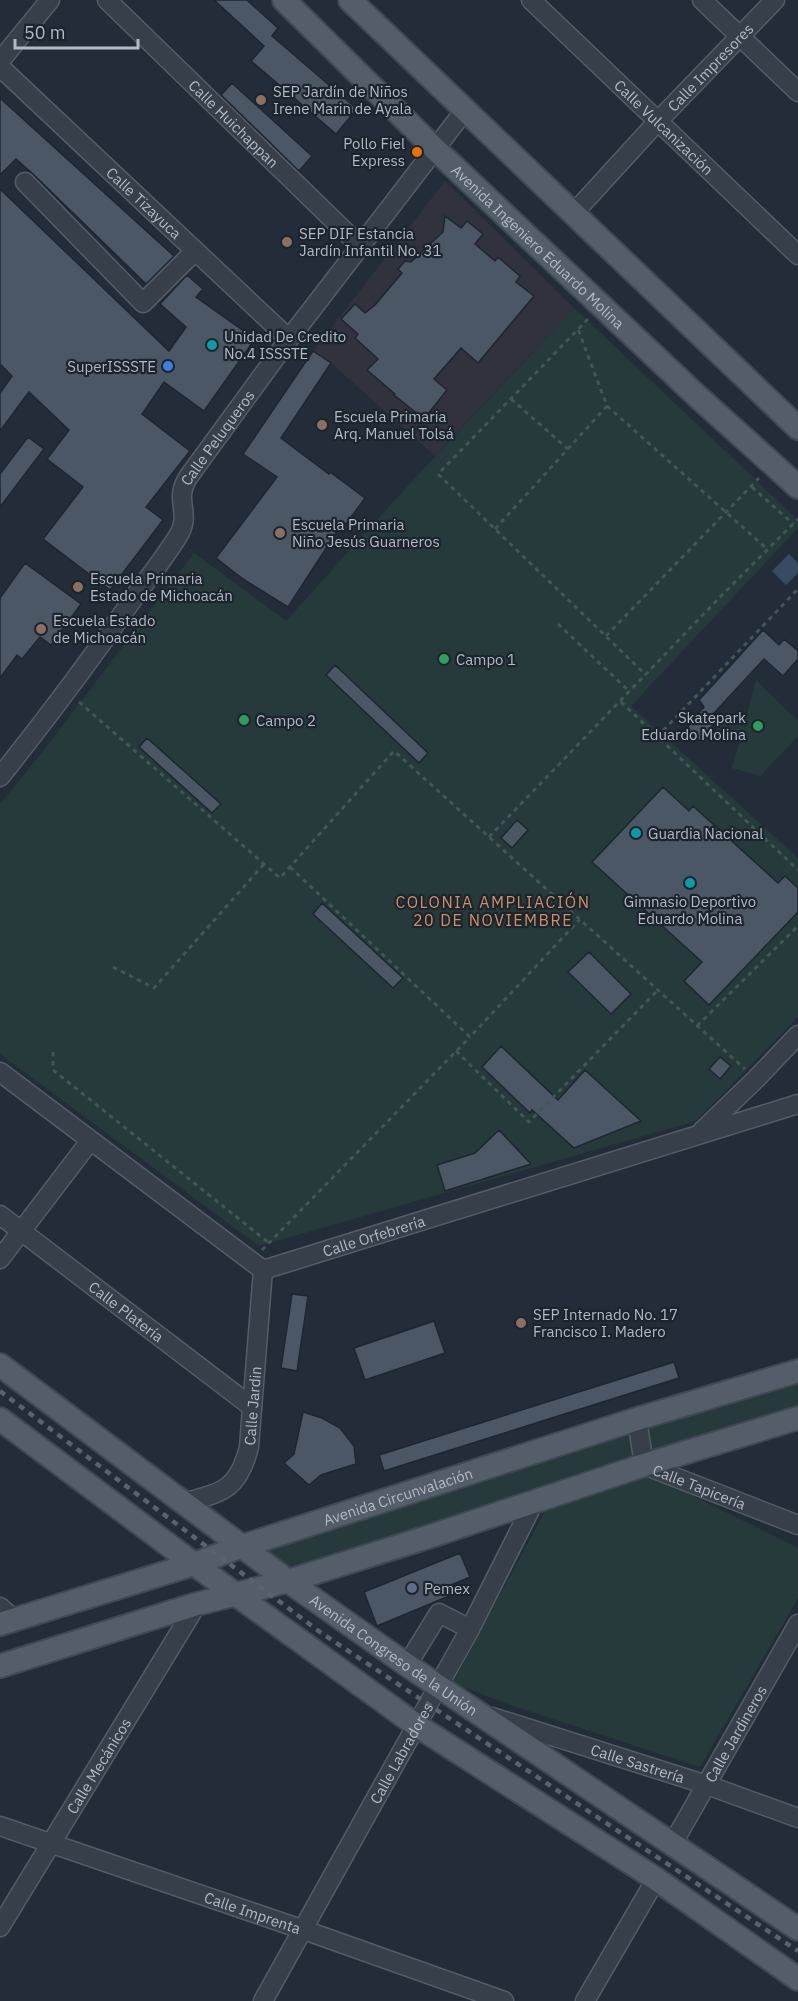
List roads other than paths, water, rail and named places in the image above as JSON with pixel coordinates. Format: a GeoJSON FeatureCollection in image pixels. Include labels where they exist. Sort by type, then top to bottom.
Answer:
{"type":"FeatureCollection","features":[{"type":"Feature","properties":{"kind":"main road","name":"Avenida Ingeniero Eduardo Molina"},"geometry":{"type":"LineString","coordinates":[[284,0],[435,149],[798,487]]}},
{"type":"Feature","properties":{"kind":"main road"},"geometry":{"type":"LineString","coordinates":[[353,1],[573,214],[796,424]]}},
{"type":"Feature","properties":{"kind":"main road","name":"Avenida Congreso de la Unión"},"geometry":{"type":"LineString","coordinates":[[0,1365],[288,1581],[407,1665],[798,1929]]}},
{"type":"Feature","properties":{"kind":"main road","name":"Avenida Circunvalación"},"geometry":{"type":"LineString","coordinates":[[5,1617],[194,1564],[240,1547],[637,1419],[798,1371]]}},
{"type":"Feature","properties":{"kind":"main road"},"geometry":{"type":"LineString","coordinates":[[0,1666],[197,1604],[288,1581],[644,1465],[798,1418]]}},
{"type":"Feature","properties":{"kind":"main road"},"geometry":{"type":"LineString","coordinates":[[0,1419],[234,1594],[416,1725],[656,1879],[798,1979]]}},
{"type":"Feature","properties":{"kind":"street"},"geometry":{"type":"LineString","coordinates":[[0,61],[50,0]]}},
{"type":"Feature","properties":{"kind":"street","name":"Calle Huichappan"},"geometry":{"type":"LineString","coordinates":[[106,0],[360,246]]}},
{"type":"Feature","properties":{"kind":"street","name":"Calle Vulcanización"},"geometry":{"type":"LineString","coordinates":[[531,0],[798,255]]}},
{"type":"Feature","properties":{"kind":"street"},"geometry":{"type":"LineString","coordinates":[[702,0],[798,92]]}},
{"type":"Feature","properties":{"kind":"street","name":"Calle Impresores"},"geometry":{"type":"LineString","coordinates":[[573,214],[774,0]]}},
{"type":"Feature","properties":{"kind":"street","name":"Calle Tizayuca"},"geometry":{"type":"LineString","coordinates":[[0,68],[289,339]]}},
{"type":"Feature","properties":{"kind":"street","name":"Calle Peluqueros"},"geometry":{"type":"LineString","coordinates":[[0,777],[111,631],[178,535],[185,517],[181,497],[182,486],[289,339],[465,110]]}},
{"type":"Feature","properties":{"kind":"street"},"geometry":{"type":"LineString","coordinates":[[25,182],[143,303],[195,251]]}},
{"type":"Feature","properties":{"kind":"street"},"geometry":{"type":"LineString","coordinates":[[698,1135],[798,1035]]}},
{"type":"Feature","properties":{"kind":"street"},"geometry":{"type":"LineString","coordinates":[[0,1072],[257,1265]]}},
{"type":"Feature","properties":{"kind":"street","name":"Calle Orfebrería"},"geometry":{"type":"LineString","coordinates":[[257,1265],[798,1104]]}},
{"type":"Feature","properties":{"kind":"street"},"geometry":{"type":"LineString","coordinates":[[0,1259],[90,1141]]}},
{"type":"Feature","properties":{"kind":"street","name":"Calle Platería"},"geometry":{"type":"LineString","coordinates":[[0,1215],[252,1407]]}},
{"type":"Feature","properties":{"kind":"street","name":"Calle Jardin"},"geometry":{"type":"LineString","coordinates":[[183,1503],[215,1494],[233,1483],[244,1467],[249,1447],[252,1407],[257,1265]]}},
{"type":"Feature","properties":{"kind":"street","name":"Calle Tapicería"},"geometry":{"type":"LineString","coordinates":[[637,1419],[644,1465],[798,1525]]}},
{"type":"Feature","properties":{"kind":"street","name":"Calle Labradores"},"geometry":{"type":"LineString","coordinates":[[263,2001],[470,1629],[534,1502]]}},
{"type":"Feature","properties":{"kind":"street","name":"Calle Mecánicos"},"geometry":{"type":"LineString","coordinates":[[0,1927],[197,1604]]}},
{"type":"Feature","properties":{"kind":"street"},"geometry":{"type":"LineString","coordinates":[[407,1665],[438,1613],[470,1629]]}},
{"type":"Feature","properties":{"kind":"street","name":"Calle Jardineros"},"geometry":{"type":"LineString","coordinates":[[673,1843],[798,1624]]}},
{"type":"Feature","properties":{"kind":"street","name":"Calle Sastrería"},"geometry":{"type":"LineString","coordinates":[[477,1712],[707,1785],[798,1818]]}},
{"type":"Feature","properties":{"kind":"street","name":"Calle Imprenta"},"geometry":{"type":"LineString","coordinates":[[0,1826],[504,2001]]}},
{"type":"Feature","properties":{"kind":"street"},"geometry":{"type":"LineString","coordinates":[[585,2001],[656,1879]]}},
{"type":"Feature","properties":{"kind":"water"},"geometry":{"type":"Polygon","coordinates":[[[789,554],[798,563],[798,573],[786,585],[772,571],[789,554]]]}},
{"type":"Feature","properties":{"kind":"railway"},"geometry":{"type":"LineString","coordinates":[[0,1391],[320,1632],[798,1951]]}},
{"type":"Feature","properties":{"kind":"place","name":"SEP Jardín de Niños Irene Marin de Ayala"},"geometry":{"type":"Point","coordinates":[261,100]}},
{"type":"Feature","properties":{"kind":"place","name":"Pollo Fiel Express"},"geometry":{"type":"Point","coordinates":[417,152]}},
{"type":"Feature","properties":{"kind":"place","name":"SEP DIF Estancia Jardín Infantil No. 31"},"geometry":{"type":"Point","coordinates":[287,242]}},
{"type":"Feature","properties":{"kind":"place","name":"Unidad De Credito No.4 ISSSTE"},"geometry":{"type":"Point","coordinates":[212,345]}},
{"type":"Feature","properties":{"kind":"place","name":"SuperISSSTE"},"geometry":{"type":"Point","coordinates":[168,366]}},
{"type":"Feature","properties":{"kind":"place","name":"Escuela Primaria Arq. Manuel Tolsá"},"geometry":{"type":"Point","coordinates":[322,425]}},
{"type":"Feature","properties":{"kind":"place","name":"Escuela Primaria Niño Jesús Guarneros"},"geometry":{"type":"Point","coordinates":[280,533]}},
{"type":"Feature","properties":{"kind":"place","name":"Escuela Primaria Estado de Michoacán"},"geometry":{"type":"Point","coordinates":[78,587]}},
{"type":"Feature","properties":{"kind":"place","name":"Escuela Estado de Michoacán"},"geometry":{"type":"Point","coordinates":[41,629]}},
{"type":"Feature","properties":{"kind":"place","name":"Campo 1"},"geometry":{"type":"Point","coordinates":[444,659]}},
{"type":"Feature","properties":{"kind":"place","name":"Campo 2"},"geometry":{"type":"Point","coordinates":[244,720]}},
{"type":"Feature","properties":{"kind":"place","name":"Skatepark Eduardo Molina"},"geometry":{"type":"Point","coordinates":[758,726]}},
{"type":"Feature","properties":{"kind":"place","name":"Guardia Nacional"},"geometry":{"type":"Point","coordinates":[636,833]}},
{"type":"Feature","properties":{"kind":"place","name":"Gimnasio Deportivo Eduardo Molina"},"geometry":{"type":"Point","coordinates":[690,883]}},
{"type":"Feature","properties":{"kind":"place","name":"SEP Internado No. 17 Francisco I. Madero"},"geometry":{"type":"Point","coordinates":[521,1323]}},
{"type":"Feature","properties":{"kind":"place","name":"Pemex"},"geometry":{"type":"Point","coordinates":[412,1588]}},
{"type":"Feature","properties":{"kind":"district","name":"COLONIA AMPLIACIÓN 20 DE NOVIEMBRE"},"geometry":{"type":"Point","coordinates":[493,911]}}]}
